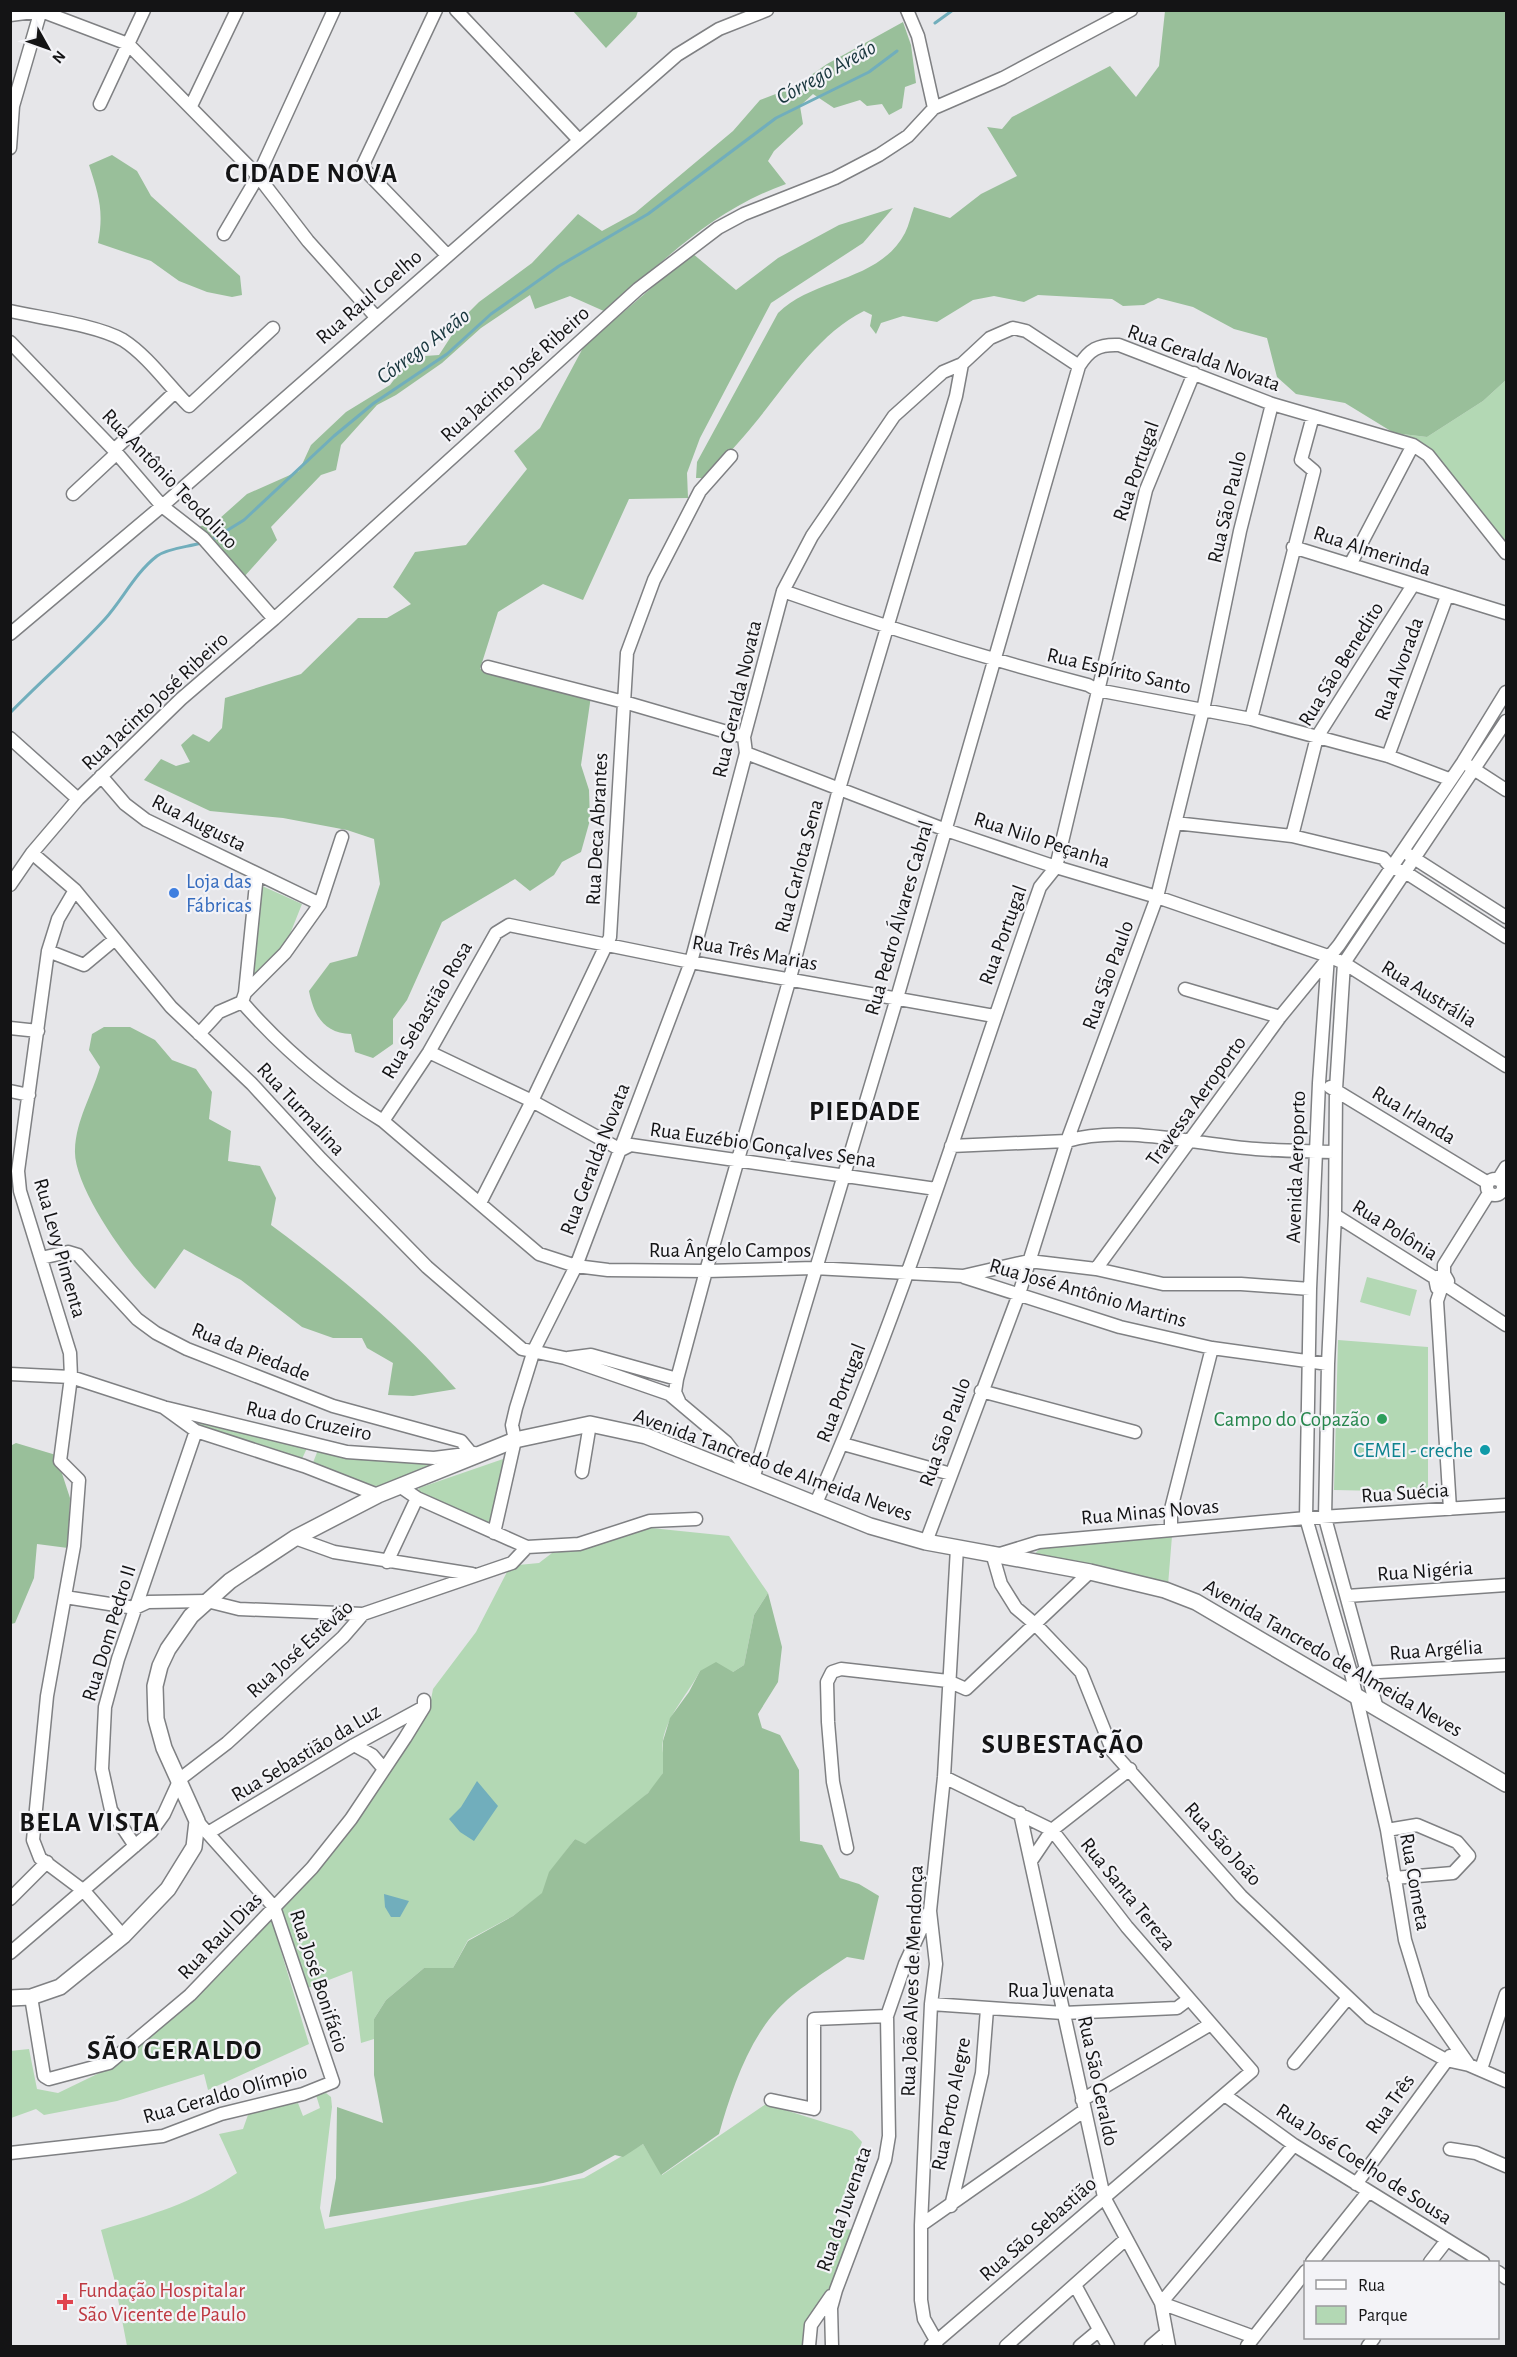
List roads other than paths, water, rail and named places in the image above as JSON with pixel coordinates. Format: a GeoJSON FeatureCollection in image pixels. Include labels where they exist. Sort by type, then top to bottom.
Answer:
{"type":"FeatureCollection","features":[{"type":"Feature","properties":{"kind":"main road","name":"Avenida Tancredo de Almeida Neves"},"geometry":{"type":"LineString","coordinates":[[197,1821],[180,1779],[164,1748],[156,1719],[155,1686],[160,1666],[168,1649],[191,1616],[259,1559],[378,1495],[515,1440],[590,1424],[646,1436],[870,1526],[926,1542],[1090,1572],[1165,1590],[1196,1602],[1376,1705],[1506,1784]]}},
{"type":"Feature","properties":{"kind":"main road"},"geometry":{"type":"LineString","coordinates":[[10,1998],[31,1997],[60,1987],[123,1936],[168,1889],[181,1871],[194,1847],[197,1821]]}},
{"type":"Feature","properties":{"kind":"street"},"geometry":{"type":"LineString","coordinates":[[100,104],[144,10]]}},
{"type":"Feature","properties":{"kind":"street"},"geometry":{"type":"LineString","coordinates":[[191,106],[237,10]]}},
{"type":"Feature","properties":{"kind":"street"},"geometry":{"type":"LineString","coordinates":[[224,234],[258,176],[334,10]]}},
{"type":"Feature","properties":{"kind":"street"},"geometry":{"type":"LineString","coordinates":[[436,10],[362,167],[447,255]]}},
{"type":"Feature","properties":{"kind":"street"},"geometry":{"type":"LineString","coordinates":[[456,10],[579,140]]}},
{"type":"Feature","properties":{"kind":"street","name":"Rua Raul Coelho"},"geometry":{"type":"LineString","coordinates":[[10,634],[162,506],[447,255],[692,44],[719,29],[767,10]]}},
{"type":"Feature","properties":{"kind":"street"},"geometry":{"type":"LineString","coordinates":[[907,10],[918,36],[934,108]]}},
{"type":"Feature","properties":{"kind":"street","name":"Rua Jacinto José Ribeiro"},"geometry":{"type":"LineString","coordinates":[[10,885],[32,853],[78,799],[181,699],[274,618],[638,289],[696,243],[744,214],[835,178],[879,155],[908,136],[934,108],[1003,78],[1131,10]]}},
{"type":"Feature","properties":{"kind":"street"},"geometry":{"type":"LineString","coordinates":[[10,148],[12,108],[41,11]]}},
{"type":"Feature","properties":{"kind":"street"},"geometry":{"type":"LineString","coordinates":[[10,15],[41,11],[128,44],[258,176],[308,241],[376,317]]}},
{"type":"Feature","properties":{"kind":"street"},"geometry":{"type":"LineString","coordinates":[[10,311],[102,332],[121,339],[133,348],[189,406],[273,328]]}},
{"type":"Feature","properties":{"kind":"street","name":"Rua Geralda Novata"},"geometry":{"type":"LineString","coordinates":[[494,1533],[515,1440],[512,1425],[534,1350],[576,1266],[691,962],[746,753],[744,737],[783,591],[812,536],[894,416],[937,376],[962,364],[990,338],[1013,328],[1026,331],[1078,366],[1092,349],[1111,344],[1194,373],[1272,404],[1413,445],[1428,455],[1506,553]]}},
{"type":"Feature","properties":{"kind":"street","name":"Rua Antônio Teodolino"},"geometry":{"type":"LineString","coordinates":[[10,342],[116,452],[162,506],[207,542],[274,618]]}},
{"type":"Feature","properties":{"kind":"street","name":"Rua Carlota Sena"},"geometry":{"type":"LineString","coordinates":[[677,1379],[790,978],[839,789],[956,396],[962,364]]}},
{"type":"Feature","properties":{"kind":"street","name":"Rua Pedro Álvares Cabral"},"geometry":{"type":"LineString","coordinates":[[751,1478],[897,998],[1078,366]]}},
{"type":"Feature","properties":{"kind":"street","name":"Rua Portugal"},"geometry":{"type":"LineString","coordinates":[[816,1503],[843,1444],[909,1274],[994,1016],[1040,887],[1056,867],[1146,490],[1194,373]]}},
{"type":"Feature","properties":{"kind":"street"},"geometry":{"type":"LineString","coordinates":[[73,494],[176,392]]}},
{"type":"Feature","properties":{"kind":"street","name":"Rua São Paulo"},"geometry":{"type":"LineString","coordinates":[[926,1542],[1019,1294],[1067,1141],[1157,897],[1203,710],[1240,531],[1272,404]]}},
{"type":"Feature","properties":{"kind":"street"},"geometry":{"type":"LineString","coordinates":[[1293,547],[1314,471],[1301,460],[1313,416]]}},
{"type":"Feature","properties":{"kind":"street"},"geometry":{"type":"LineString","coordinates":[[1351,563],[1413,445]]}},
{"type":"Feature","properties":{"kind":"street","name":"Rua Deca Abrantes"},"geometry":{"type":"LineString","coordinates":[[480,1203],[607,946],[610,937],[627,653],[654,580],[699,491],[731,456]]}},
{"type":"Feature","properties":{"kind":"street","name":"Rua Almerinda"},"geometry":{"type":"LineString","coordinates":[[1251,719],[1293,547],[1351,563],[1447,596],[1506,613]]}},
{"type":"Feature","properties":{"kind":"street","name":"Rua São Benedito"},"geometry":{"type":"LineString","coordinates":[[1292,836],[1317,737],[1413,585]]}},
{"type":"Feature","properties":{"kind":"street","name":"Rua Espírito Santo"},"geometry":{"type":"LineString","coordinates":[[783,591],[888,628],[993,660],[1088,685],[1097,690],[1251,719],[1388,756],[1449,779]]}},
{"type":"Feature","properties":{"kind":"street","name":"Rua Alvorada"},"geometry":{"type":"LineString","coordinates":[[1388,756],[1447,596]]}},
{"type":"Feature","properties":{"kind":"street"},"geometry":{"type":"LineString","coordinates":[[488,667],[624,702],[744,737]]}},
{"type":"Feature","properties":{"kind":"street"},"geometry":{"type":"LineString","coordinates":[[1328,956],[1339,945],[1387,862],[1402,851],[1449,779],[1463,762],[1506,692]]}},
{"type":"Feature","properties":{"kind":"street"},"geometry":{"type":"LineString","coordinates":[[1344,963],[1506,721]]}},
{"type":"Feature","properties":{"kind":"street"},"geometry":{"type":"LineString","coordinates":[[10,738],[78,799]]}},
{"type":"Feature","properties":{"kind":"street","name":"Rua Nilo Peçanha"},"geometry":{"type":"LineString","coordinates":[[746,753],[946,830],[1056,867],[1157,897],[1328,956]]}},
{"type":"Feature","properties":{"kind":"street"},"geometry":{"type":"LineString","coordinates":[[1463,762],[1506,790]]}},
{"type":"Feature","properties":{"kind":"street","name":"Rua Augusta"},"geometry":{"type":"LineString","coordinates":[[101,776],[125,804],[146,820],[320,904]]}},
{"type":"Feature","properties":{"kind":"street"},"geometry":{"type":"LineString","coordinates":[[1175,823],[1292,836],[1387,862],[1506,937]]}},
{"type":"Feature","properties":{"kind":"street"},"geometry":{"type":"LineString","coordinates":[[199,1034],[219,1011],[243,997],[285,953],[320,904],[342,837]]}},
{"type":"Feature","properties":{"kind":"street"},"geometry":{"type":"LineString","coordinates":[[1402,851],[1506,917]]}},
{"type":"Feature","properties":{"kind":"street","name":"Rua Turmalina"},"geometry":{"type":"LineString","coordinates":[[32,853],[75,890],[145,979],[252,1084],[321,1159],[427,1267],[522,1349],[565,1358],[674,1397],[726,1442],[751,1478]]}},
{"type":"Feature","properties":{"kind":"street"},"geometry":{"type":"LineString","coordinates":[[243,997],[257,874]]}},
{"type":"Feature","properties":{"kind":"street","name":"Rua Levy Pimenta"},"geometry":{"type":"LineString","coordinates":[[65,1597],[74,1546],[79,1480],[60,1461],[71,1377],[70,1353],[20,1191],[18,1171],[48,951],[58,919],[75,890]]}},
{"type":"Feature","properties":{"kind":"street","name":"Rua Três Marias"},"geometry":{"type":"LineString","coordinates":[[509,925],[691,962],[994,1016]]}},
{"type":"Feature","properties":{"kind":"street","name":"Rua Sebastião Rosa"},"geometry":{"type":"LineString","coordinates":[[383,1120],[429,1052],[496,933],[509,925]]}},
{"type":"Feature","properties":{"kind":"street"},"geometry":{"type":"LineString","coordinates":[[48,951],[84,965],[114,940]]}},
{"type":"Feature","properties":{"kind":"street","name":"Rua Austrália"},"geometry":{"type":"LineString","coordinates":[[1328,956],[1344,963],[1506,1066]]}},
{"type":"Feature","properties":{"kind":"street","name":"Travessa Aeroporto"},"geometry":{"type":"LineString","coordinates":[[1096,1269],[1280,1017],[1328,956]]}},
{"type":"Feature","properties":{"kind":"street","name":"Avenida Aeroporto"},"geometry":{"type":"LineString","coordinates":[[1328,956],[1318,1083],[1310,1288],[1306,1518],[1351,1673],[1354,1693]]}},
{"type":"Feature","properties":{"kind":"street","name":"Avenida Aeroporto"},"geometry":{"type":"LineString","coordinates":[[1344,963],[1336,1089],[1335,1215],[1328,1364],[1325,1518],[1376,1705]]}},
{"type":"Feature","properties":{"kind":"street"},"geometry":{"type":"LineString","coordinates":[[1185,990],[1280,1017]]}},
{"type":"Feature","properties":{"kind":"street","name":"Rua Ângelo Campos"},"geometry":{"type":"LineString","coordinates":[[243,997],[272,1036],[301,1062],[356,1104],[383,1120],[539,1254],[576,1266],[608,1270],[814,1269],[963,1276],[1029,1261],[1096,1269],[1162,1284],[1241,1284],[1310,1288]]}},
{"type":"Feature","properties":{"kind":"street"},"geometry":{"type":"LineString","coordinates":[[10,1028],[38,1031]]}},
{"type":"Feature","properties":{"kind":"street","name":"Rua Euzébio Gonçalves Sena"},"geometry":{"type":"LineString","coordinates":[[429,1052],[532,1101],[621,1150],[631,1145],[936,1189]]}},
{"type":"Feature","properties":{"kind":"street","name":"Rua Irlanda"},"geometry":{"type":"LineString","coordinates":[[1318,1083],[1336,1089],[1497,1188]]}},
{"type":"Feature","properties":{"kind":"street"},"geometry":{"type":"LineString","coordinates":[[10,1091],[29,1095]]}},
{"type":"Feature","properties":{"kind":"street"},"geometry":{"type":"LineString","coordinates":[[951,1146],[1067,1141],[1082,1136],[1192,1140],[1254,1149],[1334,1152]]}},
{"type":"Feature","properties":{"kind":"street"},"geometry":{"type":"LineString","coordinates":[[1450,1509],[1437,1301],[1444,1265],[1497,1188],[1506,1167]]}},
{"type":"Feature","properties":{"kind":"street","name":"Rua Polônia"},"geometry":{"type":"LineString","coordinates":[[1335,1215],[1506,1324]]}},
{"type":"Feature","properties":{"kind":"street","name":"Rua da Piedade"},"geometry":{"type":"LineString","coordinates":[[41,1258],[68,1252],[78,1255],[137,1319],[156,1333],[187,1349],[333,1406],[461,1441],[478,1453]]}},
{"type":"Feature","properties":{"kind":"street","name":"Rua José Antônio Martins"},"geometry":{"type":"LineString","coordinates":[[963,1276],[1120,1327],[1212,1348],[1328,1364]]}},
{"type":"Feature","properties":{"kind":"street"},"geometry":{"type":"LineString","coordinates":[[1171,1529],[1171,1509],[1212,1348]]}},
{"type":"Feature","properties":{"kind":"street","name":"Rua Turmalina"},"geometry":{"type":"LineString","coordinates":[[565,1358],[591,1355],[677,1379]]}},
{"type":"Feature","properties":{"kind":"street","name":"Rua do Cruzeiro"},"geometry":{"type":"LineString","coordinates":[[10,1374],[71,1377],[163,1407],[313,1445],[374,1455],[434,1458],[478,1453]]}},
{"type":"Feature","properties":{"kind":"street"},"geometry":{"type":"LineString","coordinates":[[674,1397],[677,1379]]}},
{"type":"Feature","properties":{"kind":"street"},"geometry":{"type":"LineString","coordinates":[[981,1391],[1135,1432]]}},
{"type":"Feature","properties":{"kind":"street","name":"Rua do Cruzeiro"},"geometry":{"type":"LineString","coordinates":[[163,1407],[196,1431],[304,1466],[378,1495]]}},
{"type":"Feature","properties":{"kind":"street"},"geometry":{"type":"LineString","coordinates":[[582,1472],[590,1424]]}},
{"type":"Feature","properties":{"kind":"street","name":"Rua Dom Pedro II"},"geometry":{"type":"LineString","coordinates":[[135,1846],[111,1810],[102,1769],[105,1707],[135,1608],[196,1431]]}},
{"type":"Feature","properties":{"kind":"street"},"geometry":{"type":"LineString","coordinates":[[843,1444],[951,1474]]}},
{"type":"Feature","properties":{"kind":"street"},"geometry":{"type":"LineString","coordinates":[[304,1466],[313,1445]]}},
{"type":"Feature","properties":{"kind":"street"},"geometry":{"type":"LineString","coordinates":[[401,1487],[417,1498],[527,1547],[579,1544],[650,1521],[696,1519]]}},
{"type":"Feature","properties":{"kind":"street"},"geometry":{"type":"LineString","coordinates":[[387,1562],[417,1498]]}},
{"type":"Feature","properties":{"kind":"street","name":"Rua Suécia"},"geometry":{"type":"LineString","coordinates":[[1306,1518],[1506,1505]]}},
{"type":"Feature","properties":{"kind":"street","name":"Rua Minas Novas"},"geometry":{"type":"LineString","coordinates":[[996,1554],[1039,1542],[1306,1518]]}},
{"type":"Feature","properties":{"kind":"street"},"geometry":{"type":"LineString","coordinates":[[295,1538],[334,1552],[475,1574]]}},
{"type":"Feature","properties":{"kind":"street","name":"Rua José Estêvão"},"geometry":{"type":"LineString","coordinates":[[10,1953],[151,1832],[164,1814],[180,1779],[227,1743],[344,1637],[363,1614],[512,1563],[527,1547]]}},
{"type":"Feature","properties":{"kind":"street","name":"Rua João Alves de Mendonça"},"geometry":{"type":"LineString","coordinates":[[934,2344],[924,2319],[921,2300],[921,2225],[931,2004],[936,1964],[930,1911],[944,1777],[957,1548]]}},
{"type":"Feature","properties":{"kind":"street","name":"Rua São João"},"geometry":{"type":"LineString","coordinates":[[996,1554],[1000,1584],[1016,1608],[1036,1625],[1081,1672],[1113,1752],[1241,1896],[1347,1999],[1370,2018],[1446,2060],[1475,2067],[1506,2081]]}},
{"type":"Feature","properties":{"kind":"street"},"geometry":{"type":"LineString","coordinates":[[846,1848],[832,1782],[828,1722],[829,1677],[841,1669],[948,1681],[966,1689],[1090,1572]]}},
{"type":"Feature","properties":{"kind":"street","name":"Rua Nigéria"},"geometry":{"type":"LineString","coordinates":[[1347,1596],[1506,1585]]}},
{"type":"Feature","properties":{"kind":"street"},"geometry":{"type":"LineString","coordinates":[[123,1936],[84,1891],[40,1858],[33,1840],[47,1696],[65,1597],[135,1608],[148,1602],[207,1601],[239,1609],[363,1614]]}},
{"type":"Feature","properties":{"kind":"street","name":"Rua Argélia"},"geometry":{"type":"LineString","coordinates":[[1351,1673],[1368,1674],[1506,1665]]}},
{"type":"Feature","properties":{"kind":"street","name":"Rua Cometa"},"geometry":{"type":"LineString","coordinates":[[1354,1693],[1387,1830],[1405,1940],[1423,1999],[1457,2048],[1475,2067]]}},
{"type":"Feature","properties":{"kind":"street","name":"Rua Sebastião da Luz"},"geometry":{"type":"LineString","coordinates":[[208,1833],[393,1724],[424,1703]]}},
{"type":"Feature","properties":{"kind":"street","name":"Rua Raul Dias"},"geometry":{"type":"LineString","coordinates":[[31,1997],[44,2076],[49,2079],[109,2063],[190,1995],[312,1868],[351,1819],[405,1738],[424,1703]]}},
{"type":"Feature","properties":{"kind":"street"},"geometry":{"type":"LineString","coordinates":[[393,1724],[402,1729],[405,1738]]}},
{"type":"Feature","properties":{"kind":"street"},"geometry":{"type":"LineString","coordinates":[[354,1745],[372,1755],[384,1769]]}},
{"type":"Feature","properties":{"kind":"street"},"geometry":{"type":"LineString","coordinates":[[1031,1861],[1052,1830],[1130,1769]]}},
{"type":"Feature","properties":{"kind":"street","name":"Rua Santa Tereza"},"geometry":{"type":"LineString","coordinates":[[944,1777],[1052,1830],[1127,1927],[1252,2071]]}},
{"type":"Feature","properties":{"kind":"street","name":"Rua São Geraldo"},"geometry":{"type":"LineString","coordinates":[[1020,1813],[1104,2197],[1161,2303],[1167,2340]]}},
{"type":"Feature","properties":{"kind":"street","name":"Rua José Bonifácio"},"geometry":{"type":"LineString","coordinates":[[197,1821],[274,1907],[330,2075]]}},
{"type":"Feature","properties":{"kind":"street"},"geometry":{"type":"LineString","coordinates":[[1387,1830],[1417,1824],[1457,1842],[1469,1856],[1453,1873],[1394,1878]]}},
{"type":"Feature","properties":{"kind":"street"},"geometry":{"type":"LineString","coordinates":[[10,1899],[47,1862]]}},
{"type":"Feature","properties":{"kind":"street","name":"Rua da Juvenata"},"geometry":{"type":"LineString","coordinates":[[832,2346],[831,2308],[885,2160],[889,2136],[887,2016],[905,1964],[930,1911]]}},
{"type":"Feature","properties":{"kind":"street"},"geometry":{"type":"LineString","coordinates":[[1475,2067],[1506,1994]]}},
{"type":"Feature","properties":{"kind":"street","name":"Rua Juvenata"},"geometry":{"type":"LineString","coordinates":[[931,2004],[1063,2013],[1177,2008],[1189,1999]]}},
{"type":"Feature","properties":{"kind":"street"},"geometry":{"type":"LineString","coordinates":[[1294,2063],[1347,1999]]}},
{"type":"Feature","properties":{"kind":"street","name":"Rua Porto Alegre"},"geometry":{"type":"LineString","coordinates":[[951,2206],[982,2073],[987,2009]]}},
{"type":"Feature","properties":{"kind":"street"},"geometry":{"type":"LineString","coordinates":[[771,2100],[814,2109],[814,2019],[887,2016]]}},
{"type":"Feature","properties":{"kind":"street"},"geometry":{"type":"LineString","coordinates":[[921,2225],[951,2206],[1084,2105],[1211,2024]]}},
{"type":"Feature","properties":{"kind":"street","name":"Rua Três"},"geometry":{"type":"LineString","coordinates":[[1356,2184],[1457,2048]]}},
{"type":"Feature","properties":{"kind":"street","name":"Rua São Sebastião"},"geometry":{"type":"LineString","coordinates":[[934,2344],[1104,2197],[1226,2096],[1252,2071]]}},
{"type":"Feature","properties":{"kind":"street","name":"Rua Geraldo Olímpio"},"geometry":{"type":"LineString","coordinates":[[10,2153],[163,2136],[221,2114],[303,2094],[333,2082],[330,2075]]}},
{"type":"Feature","properties":{"kind":"street","name":"Rua José Coelho de Sousa"},"geometry":{"type":"LineString","coordinates":[[1226,2096],[1294,2145],[1481,2261]]}},
{"type":"Feature","properties":{"kind":"street"},"geometry":{"type":"LineString","coordinates":[[1294,2145],[1161,2303],[1250,2342],[1304,2272]]}},
{"type":"Feature","properties":{"kind":"street"},"geometry":{"type":"LineString","coordinates":[[1450,2149],[1476,2152],[1506,2166]]}},
{"type":"Feature","properties":{"kind":"street"},"geometry":{"type":"LineString","coordinates":[[1313,2261],[1368,2192]]}},
{"type":"Feature","properties":{"kind":"street"},"geometry":{"type":"LineString","coordinates":[[1006,2346],[1126,2239]]}},
{"type":"Feature","properties":{"kind":"street"},"geometry":{"type":"LineString","coordinates":[[1431,2261],[1447,2240]]}},
{"type":"Feature","properties":{"kind":"street"},"geometry":{"type":"LineString","coordinates":[[1075,2285],[1108,2346]]}},
{"type":"Feature","properties":{"kind":"street"},"geometry":{"type":"LineString","coordinates":[[809,2346],[811,2325],[836,2290]]}},
{"type":"Feature","properties":{"kind":"street"},"geometry":{"type":"LineString","coordinates":[[1080,2346],[1098,2331]]}},
{"type":"Feature","properties":{"kind":"street"},"geometry":{"type":"LineString","coordinates":[[1151,2346],[1167,2340]]}},
{"type":"Feature","properties":{"kind":"water"},"geometry":{"type":"Polygon","coordinates":[[[477,1781],[498,1806],[474,1841],[460,1832],[449,1819],[461,1807],[477,1781]]]}},
{"type":"Feature","properties":{"kind":"water"},"geometry":{"type":"Polygon","coordinates":[[[384,1894],[409,1901],[400,1917],[391,1917],[385,1907],[384,1894]]]}},
{"type":"Feature","properties":{"kind":"waterway","name":"Córrego Areão"},"geometry":{"type":"LineString","coordinates":[[935,23],[953,10]]}},
{"type":"Feature","properties":{"kind":"waterway","name":"Córrego Areão"},"geometry":{"type":"LineString","coordinates":[[210,541],[244,520],[334,436],[374,403],[447,354],[491,314],[559,266],[648,214],[776,118],[869,72],[897,51]]}},
{"type":"Feature","properties":{"kind":"waterway","name":"Córrego Areão"},"geometry":{"type":"LineString","coordinates":[[10,713],[105,619],[149,563],[167,551],[201,543]]}},
{"type":"Feature","properties":{"kind":"place","name":"Loja das Fábricas"},"geometry":{"type":"Point","coordinates":[174,893]}},
{"type":"Feature","properties":{"kind":"place","name":"Campo do Copazão"},"geometry":{"type":"Point","coordinates":[1382,1419]}},
{"type":"Feature","properties":{"kind":"place","name":"CEMEI - creche"},"geometry":{"type":"Point","coordinates":[1485,1450]}},
{"type":"Feature","properties":{"kind":"place","name":"Fundação Hospitalar São Vicente de Paulo"},"geometry":{"type":"Point","coordinates":[65,2302]}},
{"type":"Feature","properties":{"kind":"district","name":"CIDADE NOVA"},"geometry":{"type":"Point","coordinates":[312,173]}},
{"type":"Feature","properties":{"kind":"district","name":"PIEDADE"},"geometry":{"type":"Point","coordinates":[865,1111]}},
{"type":"Feature","properties":{"kind":"district","name":"SUBESTAÇÃO"},"geometry":{"type":"Point","coordinates":[1063,1744]}},
{"type":"Feature","properties":{"kind":"district","name":"BELA VISTA"},"geometry":{"type":"Point","coordinates":[90,1822]}},
{"type":"Feature","properties":{"kind":"district","name":"SÃO GERALDO"},"geometry":{"type":"Point","coordinates":[175,2050]}}]}
